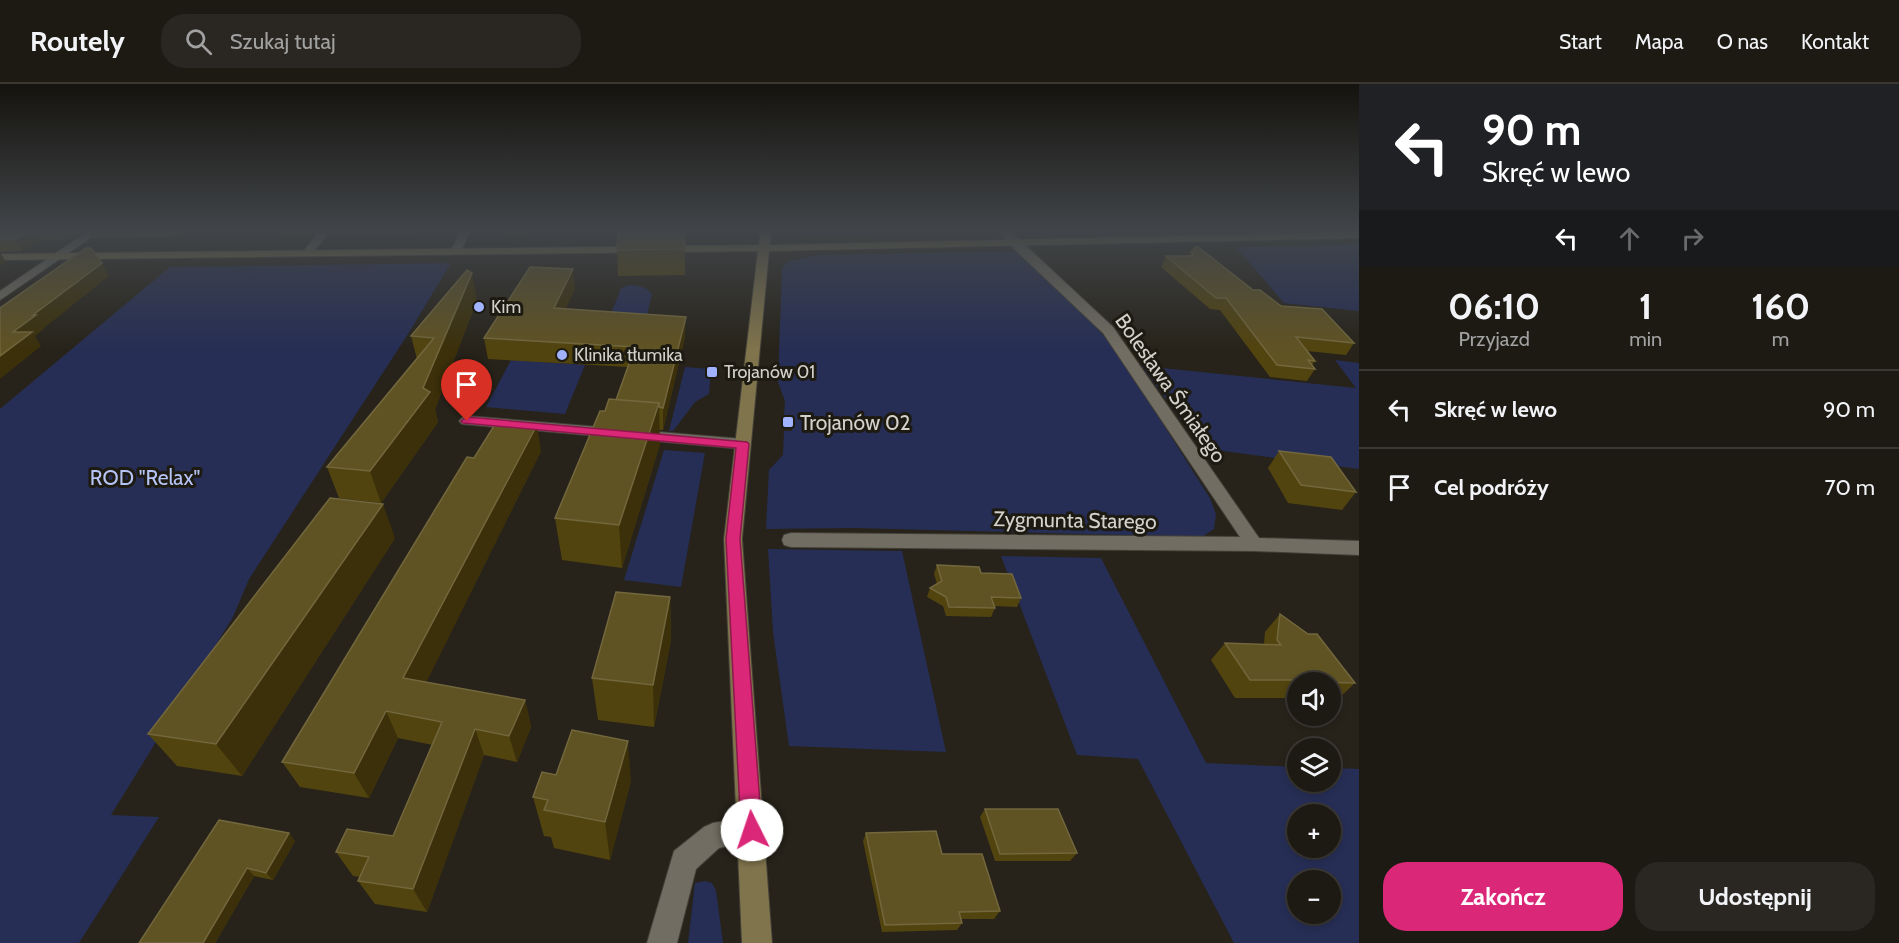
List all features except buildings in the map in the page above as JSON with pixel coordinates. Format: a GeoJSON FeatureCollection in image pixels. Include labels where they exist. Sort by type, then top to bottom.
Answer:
{"type":"FeatureCollection","features":[{"type":"Feature","properties":{"kind":"street"},"geometry":{"type":"LineString","coordinates":[[0,296],[39,270]]}},
{"type":"Feature","properties":{"kind":"street"},"geometry":{"type":"LineString","coordinates":[[757,943],[733,539],[763,270]]}},
{"type":"Feature","properties":{"kind":"street","name":"Bolesława Śmiałego"},"geometry":{"type":"LineString","coordinates":[[1043,270],[1108,330],[1254,544]]}},
{"type":"Feature","properties":{"kind":"street"},"geometry":{"type":"LineString","coordinates":[[467,421],[743,444]]}},
{"type":"Feature","properties":{"kind":"street","name":"Zygmunta Starego"},"geometry":{"type":"LineString","coordinates":[[791,540],[1254,544],[1359,548]]}},
{"type":"Feature","properties":{"kind":"street"},"geometry":{"type":"LineString","coordinates":[[662,943],[684,861],[713,836],[752,830]]}},
{"type":"Feature","properties":{"kind":"green space","name":"ROD \"Relax\""},"geometry":{"type":"Polygon","coordinates":[[[166,270],[447,270],[408,334],[249,579],[233,617],[111,815],[159,817],[79,943],[0,943],[0,409],[166,270]]]}},
{"type":"Feature","properties":{"kind":"green space"},"geometry":{"type":"Polygon","coordinates":[[[782,270],[1036,270],[1088,318],[1116,350],[1210,498],[1216,514],[1214,529],[1202,537],[854,528],[766,529],[769,470],[783,455],[784,431],[792,431],[793,416],[784,415],[785,401],[778,382],[782,270]]]}},
{"type":"Feature","properties":{"kind":"green space"},"geometry":{"type":"Polygon","coordinates":[[[1256,270],[1359,270],[1359,311],[1284,303],[1256,270]]]}},
{"type":"Feature","properties":{"kind":"green space"},"geometry":{"type":"Polygon","coordinates":[[[629,285],[639,286],[652,294],[647,315],[611,314],[621,288],[629,285]]]}},
{"type":"Feature","properties":{"kind":"green space"},"geometry":{"type":"Polygon","coordinates":[[[511,360],[585,365],[565,414],[486,407],[511,360]]]}},
{"type":"Feature","properties":{"kind":"green space"},"geometry":{"type":"Polygon","coordinates":[[[1335,360],[1359,363],[1359,469],[1201,448],[1142,366],[1356,388],[1335,360]]]}},
{"type":"Feature","properties":{"kind":"green space"},"geometry":{"type":"Polygon","coordinates":[[[685,367],[711,369],[709,394],[695,402],[673,431],[669,431],[685,367]]]}},
{"type":"Feature","properties":{"kind":"green space"},"geometry":{"type":"Polygon","coordinates":[[[664,450],[705,453],[681,587],[624,580],[664,450]]]}},
{"type":"Feature","properties":{"kind":"green space"},"geometry":{"type":"Polygon","coordinates":[[[768,549],[902,551],[946,752],[789,746],[773,632],[768,549]]]}},
{"type":"Feature","properties":{"kind":"green space"},"geometry":{"type":"Polygon","coordinates":[[[1001,556],[1101,558],[1206,763],[1287,767],[1287,792],[1341,792],[1341,768],[1359,769],[1359,943],[1234,943],[1138,759],[1077,755],[1001,556]]]}},
{"type":"Feature","properties":{"kind":"green space"},"geometry":{"type":"Polygon","coordinates":[[[705,881],[712,883],[716,891],[723,943],[688,943],[695,883],[705,881]]]}},
{"type":"Feature","properties":{"kind":"place","name":"Kim"},"geometry":{"type":"Point","coordinates":[479,307]}},
{"type":"Feature","properties":{"kind":"place","name":"Klinika tłumika"},"geometry":{"type":"Point","coordinates":[562,355]}},
{"type":"Feature","properties":{"kind":"place","name":"Trojanów 01"},"geometry":{"type":"Point","coordinates":[712,372]}},
{"type":"Feature","properties":{"kind":"place","name":"Trojanów 02"},"geometry":{"type":"Point","coordinates":[788,422]}},
{"type":"Feature","properties":{"kind":"route"},"geometry":{"type":"LineString","coordinates":[[467,421],[743,444],[733,539],[752,830]]}}]}
